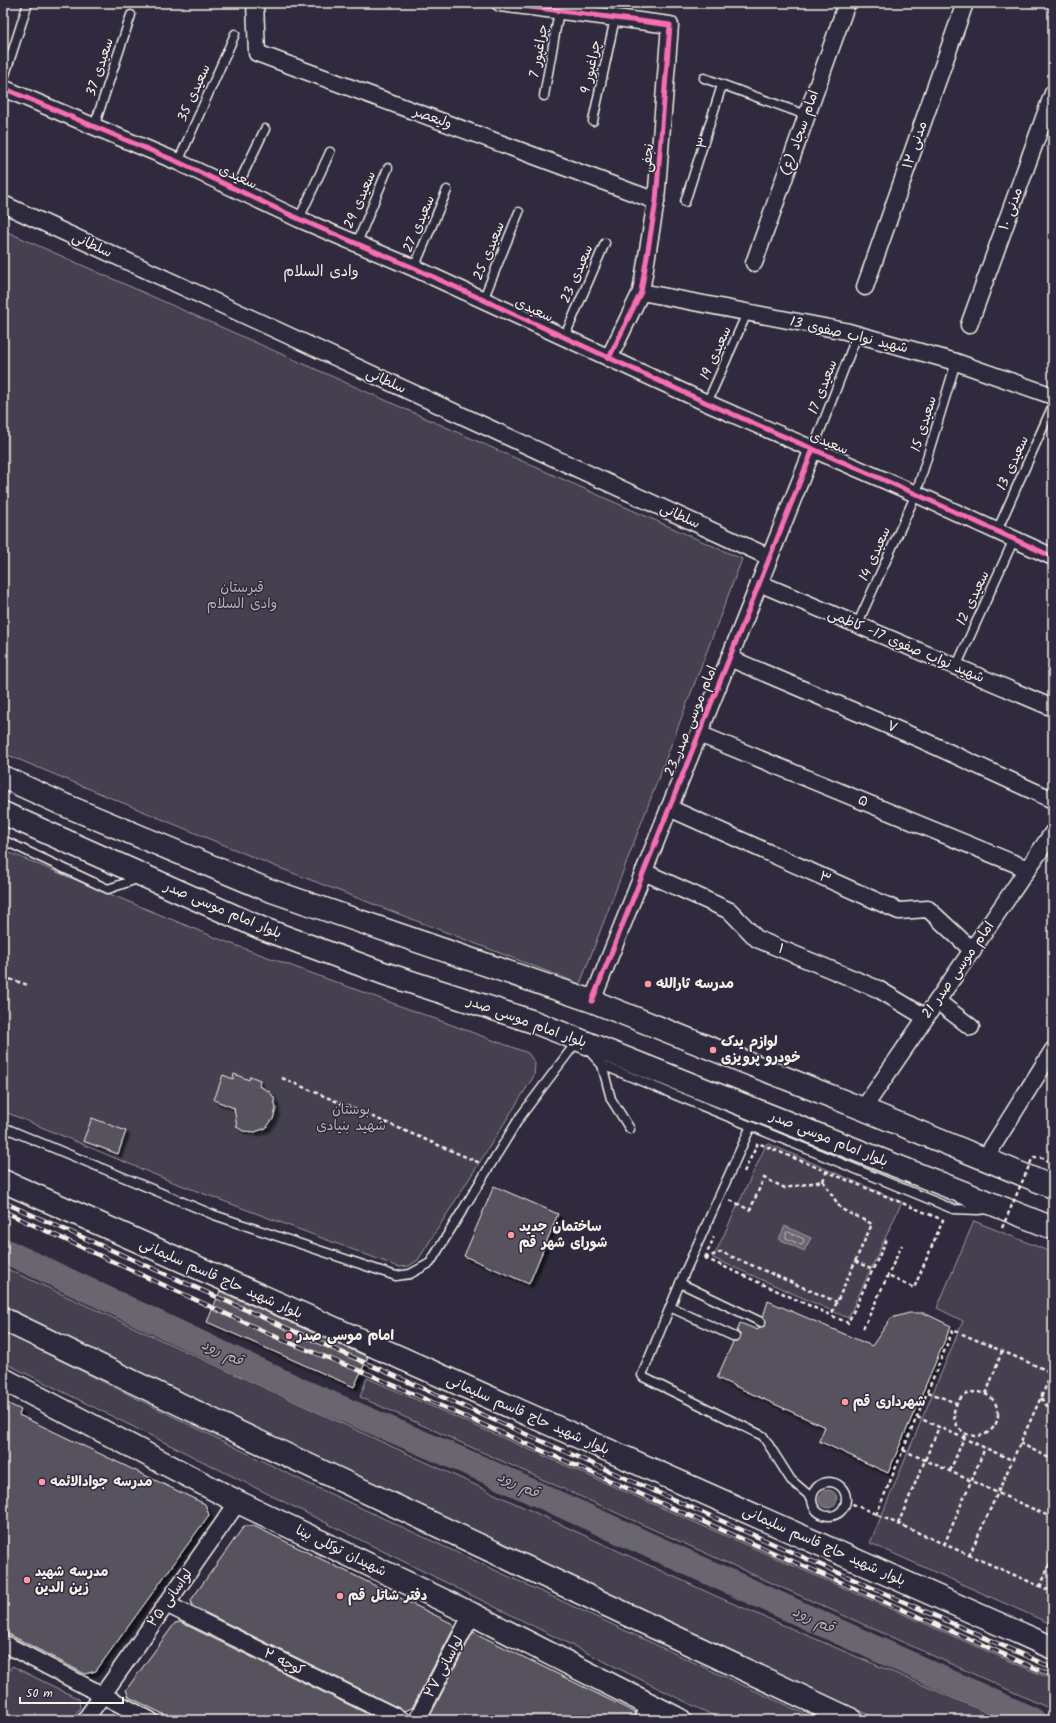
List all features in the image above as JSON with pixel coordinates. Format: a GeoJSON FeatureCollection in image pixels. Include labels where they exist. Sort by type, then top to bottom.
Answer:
{"type":"FeatureCollection","features":[{"type":"Feature","properties":{"kind":"main road"},"geometry":{"type":"LineString","coordinates":[[3,777],[62,804],[266,889],[592,1001],[863,1109],[984,1160],[1051,1177]]}},
{"type":"Feature","properties":{"kind":"main road","name":"بلوار امام موسی صدر"},"geometry":{"type":"LineString","coordinates":[[3,813],[261,928],[383,973],[534,1022],[1053,1228]]}},
{"type":"Feature","properties":{"kind":"main road","name":"بلوار شهید حاج قاسم سلیمانی"},"geometry":{"type":"LineString","coordinates":[[3,1181],[1053,1648]]}},
{"type":"Feature","properties":{"kind":"main road"},"geometry":{"type":"LineString","coordinates":[[3,1319],[223,1425],[852,1720]]}},
{"type":"Feature","properties":{"kind":"main road","name":"شهیدان توکلی بینا"},"geometry":{"type":"LineString","coordinates":[[3,1379],[238,1502],[472,1614],[646,1713],[680,1720]]}},
{"type":"Feature","properties":{"kind":"street","name":"ولیعصر"},"geometry":{"type":"LineString","coordinates":[[255,3],[257,53],[656,201]]}},
{"type":"Feature","properties":{"kind":"street"},"geometry":{"type":"LineString","coordinates":[[500,3],[615,18]]}},
{"type":"Feature","properties":{"kind":"street","name":"امام سجاد (ع)"},"geometry":{"type":"LineString","coordinates":[[754,263],[847,3]]}},
{"type":"Feature","properties":{"kind":"street","name":"مدنی ۱۲"},"geometry":{"type":"LineString","coordinates":[[865,287],[965,3]]}},
{"type":"Feature","properties":{"kind":"street","name":"نجفی"},"geometry":{"type":"LineString","coordinates":[[609,358],[641,292],[656,201],[670,25],[615,18]]}},
{"type":"Feature","properties":{"kind":"street","name":"سعیدی"},"geometry":{"type":"LineString","coordinates":[[3,88],[178,162],[299,219],[414,268],[564,338],[916,494],[1053,557]]}},
{"type":"Feature","properties":{"kind":"street","name":"مدنی ۱۰"},"geometry":{"type":"LineString","coordinates":[[969,325],[1053,93]]}},
{"type":"Feature","properties":{"kind":"street","name":"سلطانی"},"geometry":{"type":"LineString","coordinates":[[3,204],[769,557]]}},
{"type":"Feature","properties":{"kind":"street","name":"شهید نواب صفوی 13"},"geometry":{"type":"LineString","coordinates":[[641,292],[857,335],[956,362],[1053,396]]}},
{"type":"Feature","properties":{"kind":"street","name":"امام موسی صدر 23"},"geometry":{"type":"LineString","coordinates":[[592,1001],[812,449]]}},
{"type":"Feature","properties":{"kind":"street","name":"شهید نواب صفوی 17- کاظمی"},"geometry":{"type":"LineString","coordinates":[[759,583],[1053,708]]}},
{"type":"Feature","properties":{"kind":"street","name":"۷"},"geometry":{"type":"LineString","coordinates":[[729,658],[922,740],[1053,800]]}},
{"type":"Feature","properties":{"kind":"street","name":"۵"},"geometry":{"type":"LineString","coordinates":[[699,734],[1028,869]]}},
{"type":"Feature","properties":{"kind":"street","name":"۳"},"geometry":{"type":"LineString","coordinates":[[669,808],[899,911],[928,909],[973,951]]}},
{"type":"Feature","properties":{"kind":"street","name":"امام موسی صدر 21"},"geometry":{"type":"LineString","coordinates":[[863,1109],[925,1017],[973,951],[1053,832]]}},
{"type":"Feature","properties":{"kind":"street","name":"۱"},"geometry":{"type":"LineString","coordinates":[[644,872],[730,911],[757,939],[878,989],[925,1017]]}},
{"type":"Feature","properties":{"kind":"street"},"geometry":{"type":"LineString","coordinates":[[937,1001],[971,1027]]}},
{"type":"Feature","properties":{"kind":"street"},"geometry":{"type":"LineString","coordinates":[[984,1160],[1053,1050]]}},
{"type":"Feature","properties":{"kind":"street","name":"لواسانی ۲۵"},"geometry":{"type":"LineString","coordinates":[[85,1720],[238,1502]]}},
{"type":"Feature","properties":{"kind":"street","name":"کوچه ۲"},"geometry":{"type":"LineString","coordinates":[[166,1604],[402,1720]]}},
{"type":"Feature","properties":{"kind":"street","name":"لواسانی ۲۷"},"geometry":{"type":"LineString","coordinates":[[416,1720],[472,1614]]}},
{"type":"Feature","properties":{"kind":"street"},"geometry":{"type":"LineString","coordinates":[[3,1643],[150,1720]]}},
{"type":"Feature","properties":{"kind":"lane"},"geometry":{"type":"LineString","coordinates":[[3,81],[28,3]]}},
{"type":"Feature","properties":{"kind":"lane","name":"چراغپور 7"},"geometry":{"type":"LineString","coordinates":[[544,96],[559,11]]}},
{"type":"Feature","properties":{"kind":"lane","name":"سعیدی 37"},"geometry":{"type":"LineString","coordinates":[[94,126],[131,15]]}},
{"type":"Feature","properties":{"kind":"lane","name":"چراغپور 9"},"geometry":{"type":"LineString","coordinates":[[593,121],[615,18]]}},
{"type":"Feature","properties":{"kind":"lane","name":"سعیدی 35"},"geometry":{"type":"LineString","coordinates":[[178,162],[235,34]]}},
{"type":"Feature","properties":{"kind":"lane"},"geometry":{"type":"LineString","coordinates":[[704,78],[806,115]]}},
{"type":"Feature","properties":{"kind":"lane","name":"۳"},"geometry":{"type":"LineString","coordinates":[[685,202],[722,85]]}},
{"type":"Feature","properties":{"kind":"lane"},"geometry":{"type":"LineString","coordinates":[[236,190],[265,128]]}},
{"type":"Feature","properties":{"kind":"lane"},"geometry":{"type":"LineString","coordinates":[[299,219],[330,152]]}},
{"type":"Feature","properties":{"kind":"lane","name":"سعیدی 29"},"geometry":{"type":"LineString","coordinates":[[357,243],[388,168]]}},
{"type":"Feature","properties":{"kind":"lane","name":"سعیدی 27"},"geometry":{"type":"LineString","coordinates":[[414,268],[447,190]]}},
{"type":"Feature","properties":{"kind":"lane","name":"سعیدی 25"},"geometry":{"type":"LineString","coordinates":[[483,300],[519,212]]}},
{"type":"Feature","properties":{"kind":"lane","name":"سعیدی 23"},"geometry":{"type":"LineString","coordinates":[[564,338],[605,243]]}},
{"type":"Feature","properties":{"kind":"lane","name":"سعیدی 19"},"geometry":{"type":"LineString","coordinates":[[708,403],[747,313]]}},
{"type":"Feature","properties":{"kind":"lane","name":"سعیدی 17"},"geometry":{"type":"LineString","coordinates":[[812,449],[857,335]]}},
{"type":"Feature","properties":{"kind":"lane","name":"سعیدی 15"},"geometry":{"type":"LineString","coordinates":[[916,494],[956,362]]}},
{"type":"Feature","properties":{"kind":"lane","name":"سعیدی 13"},"geometry":{"type":"LineString","coordinates":[[997,531],[1053,405]]}},
{"type":"Feature","properties":{"kind":"lane","name":"سعیدی 14"},"geometry":{"type":"LineString","coordinates":[[857,625],[916,494]]}},
{"type":"Feature","properties":{"kind":"lane","name":"سعیدی 12"},"geometry":{"type":"LineString","coordinates":[[956,667],[1014,540]]}},
{"type":"Feature","properties":{"kind":"lane"},"geometry":{"type":"LineString","coordinates":[[3,840],[108,889],[144,877]]}},
{"type":"Feature","properties":{"kind":"lane"},"geometry":{"type":"LineString","coordinates":[[3,1127],[214,1215],[396,1276],[410,1274],[430,1263],[520,1117],[578,1040],[602,1065],[953,1209],[978,1210],[1000,1207]]}},
{"type":"Feature","properties":{"kind":"lane"},"geometry":{"type":"LineString","coordinates":[[602,1065],[611,1099],[630,1129]]}},
{"type":"Feature","properties":{"kind":"lane"},"geometry":{"type":"LineString","coordinates":[[751,1126],[680,1283],[642,1375],[643,1378],[763,1436],[790,1478],[811,1497],[817,1512],[826,1516],[832,1516],[841,1512],[846,1501],[843,1490],[834,1482],[822,1483],[817,1486],[811,1497]]}},
{"type":"Feature","properties":{"kind":"lane"},"geometry":{"type":"LineString","coordinates":[[680,1283],[761,1322]]}},
{"type":"Feature","properties":{"kind":"lane"},"geometry":{"type":"LineString","coordinates":[[670,1307],[735,1337]]}},
{"type":"Feature","properties":{"kind":"path"},"geometry":{"type":"LineString","coordinates":[[3,977],[28,985]]}},
{"type":"Feature","properties":{"kind":"path"},"geometry":{"type":"LineString","coordinates":[[282,1078],[489,1166]]}},
{"type":"Feature","properties":{"kind":"path"},"geometry":{"type":"LineString","coordinates":[[758,1143],[943,1220],[914,1288],[888,1276]]}},
{"type":"Feature","properties":{"kind":"path"},"geometry":{"type":"LineString","coordinates":[[1002,1228],[1033,1156],[1044,1158],[1051,1177]]}},
{"type":"Feature","properties":{"kind":"path"},"geometry":{"type":"LineString","coordinates":[[730,1200],[750,1210],[764,1178],[785,1188],[823,1181],[841,1209],[872,1224],[831,1315]]}},
{"type":"Feature","properties":{"kind":"path"},"geometry":{"type":"LineString","coordinates":[[837,1302],[721,1252],[705,1258],[848,1323],[888,1237]]}},
{"type":"Feature","properties":{"kind":"path"},"geometry":{"type":"LineString","coordinates":[[863,1329],[902,1245]]}},
{"type":"Feature","properties":{"kind":"path"},"geometry":{"type":"LineString","coordinates":[[855,1261],[873,1270]]}},
{"type":"Feature","properties":{"kind":"path"},"geometry":{"type":"LineString","coordinates":[[876,1515],[953,1330],[1053,1373],[969,1556]]}},
{"type":"Feature","properties":{"kind":"path"},"geometry":{"type":"LineString","coordinates":[[986,1394],[1002,1351]]}},
{"type":"Feature","properties":{"kind":"path"},"geometry":{"type":"LineString","coordinates":[[975,1391],[986,1394],[995,1401],[998,1412],[996,1424],[988,1432],[977,1436],[966,1433],[957,1426],[954,1415],[956,1403],[964,1395],[975,1391]]}},
{"type":"Feature","properties":{"kind":"path"},"geometry":{"type":"LineString","coordinates":[[928,1392],[956,1403]]}},
{"type":"Feature","properties":{"kind":"path"},"geometry":{"type":"LineString","coordinates":[[1041,1398],[1053,1414]]}},
{"type":"Feature","properties":{"kind":"path"},"geometry":{"type":"LineString","coordinates":[[917,1417],[1012,1460]]}},
{"type":"Feature","properties":{"kind":"path"},"geometry":{"type":"LineString","coordinates":[[898,1524],[939,1427]]}},
{"type":"Feature","properties":{"kind":"path"},"geometry":{"type":"LineString","coordinates":[[950,1471],[966,1433]]}},
{"type":"Feature","properties":{"kind":"path"},"geometry":{"type":"LineString","coordinates":[[1020,1443],[1053,1460]]}},
{"type":"Feature","properties":{"kind":"path"},"geometry":{"type":"LineString","coordinates":[[944,1545],[985,1448]]}},
{"type":"Feature","properties":{"kind":"path"},"geometry":{"type":"LineString","coordinates":[[903,1450],[1053,1518]]}},
{"type":"Feature","properties":{"kind":"path"},"geometry":{"type":"LineString","coordinates":[[846,1501],[1053,1592]]}},
{"type":"Feature","properties":{"kind":"path"},"geometry":{"type":"LineString","coordinates":[[1040,1587],[1053,1556]]}},
{"type":"Feature","properties":{"kind":"green space","name":"قبرستان وادی السلام"},"geometry":{"type":"Polygon","coordinates":[[[3,230],[742,559],[580,984],[272,865],[3,753],[3,230]]]}},
{"type":"Feature","properties":{"kind":"green space","name":"بوستان شهید بنیادی"},"geometry":{"type":"Polygon","coordinates":[[[3,850],[224,941],[528,1053],[535,1063],[534,1076],[418,1260],[409,1266],[399,1267],[170,1181],[3,1111],[3,850]]]}},
{"type":"Feature","properties":{"kind":"green space"},"geometry":{"type":"Polygon","coordinates":[[[767,1143],[902,1202],[848,1318],[713,1258],[767,1143]]]}},
{"type":"Feature","properties":{"kind":"green space"},"geometry":{"type":"Polygon","coordinates":[[[974,1221],[1053,1253],[1053,1625],[870,1543],[963,1321],[937,1308],[974,1221]]]}},
{"type":"Feature","properties":{"kind":"green space"},"geometry":{"type":"Polygon","coordinates":[[[3,1267],[718,1597],[1004,1720],[880,1720],[303,1451],[3,1305],[3,1267]]]}},
{"type":"Feature","properties":{"kind":"green space"},"geometry":{"type":"Polygon","coordinates":[[[3,1332],[305,1482],[818,1720],[722,1720],[3,1362],[3,1332]]]}},
{"type":"Feature","properties":{"kind":"green space"},"geometry":{"type":"Polygon","coordinates":[[[367,1378],[1053,1680],[1053,1710],[360,1397],[367,1378]]]}},
{"type":"Feature","properties":{"kind":"green space"},"geometry":{"type":"Polygon","coordinates":[[[12,1666],[79,1699],[80,1708],[71,1720],[3,1720],[3,1684],[12,1666]]]}},
{"type":"Feature","properties":{"kind":"water"},"geometry":{"type":"Polygon","coordinates":[[[785,1226],[811,1238],[804,1251],[779,1239],[785,1226]]]}},
{"type":"Feature","properties":{"kind":"water"},"geometry":{"type":"Polygon","coordinates":[[[828,1490],[834,1493],[837,1499],[834,1505],[828,1508],[822,1505],[819,1499],[822,1493],[828,1490]]]}},
{"type":"Feature","properties":{"kind":"building"},"geometry":{"type":"Polygon","coordinates":[[[234,1074],[249,1080],[250,1076],[260,1080],[259,1086],[270,1092],[274,1098],[276,1109],[273,1119],[266,1128],[255,1132],[243,1131],[237,1127],[234,1108],[214,1100],[223,1075],[233,1079],[234,1074]]]}},
{"type":"Feature","properties":{"kind":"building"},"geometry":{"type":"Polygon","coordinates":[[[92,1118],[126,1131],[118,1154],[83,1141],[92,1118]]]}},
{"type":"Feature","properties":{"kind":"building","name":"ساختمان جدید شورای شهر قم"},"geometry":{"type":"Polygon","coordinates":[[[494,1186],[558,1214],[529,1284],[464,1256],[494,1186]]]}},
{"type":"Feature","properties":{"kind":"building","name":"امام موسی صدر"},"geometry":{"type":"Polygon","coordinates":[[[220,1291],[368,1357],[354,1387],[207,1322],[220,1291]]]}},
{"type":"Feature","properties":{"kind":"building","name":"شهرداری قم"},"geometry":{"type":"Polygon","coordinates":[[[768,1301],[872,1346],[891,1318],[909,1313],[924,1313],[951,1326],[888,1473],[819,1441],[825,1427],[717,1378],[733,1342],[738,1342],[740,1339],[740,1334],[737,1332],[740,1323],[758,1330],[759,1327],[764,1326],[766,1321],[763,1317],[768,1301]]]}},
{"type":"Feature","properties":{"kind":"building"},"geometry":{"type":"Polygon","coordinates":[[[3,1401],[21,1410],[19,1415],[205,1504],[209,1515],[96,1671],[85,1674],[3,1631],[3,1401]]]}},
{"type":"Feature","properties":{"kind":"building"},"geometry":{"type":"Polygon","coordinates":[[[244,1526],[254,1526],[453,1624],[454,1628],[412,1708],[405,1711],[192,1606],[191,1600],[244,1526]]]}},
{"type":"Feature","properties":{"kind":"building"},"geometry":{"type":"Polygon","coordinates":[[[180,1622],[380,1720],[175,1720],[129,1697],[126,1690],[175,1623],[180,1622]]]}},
{"type":"Feature","properties":{"kind":"building"},"geometry":{"type":"Polygon","coordinates":[[[473,1632],[636,1713],[634,1720],[428,1720],[473,1632]]]}},
{"type":"Feature","properties":{"kind":"waterway","name":"قم رود"},"geometry":{"type":"LineString","coordinates":[[3,1250],[304,1392],[480,1468],[1033,1720]]}},
{"type":"Feature","properties":{"kind":"railway"},"geometry":{"type":"LineString","coordinates":[[3,1202],[1053,1668]]}},
{"type":"Feature","properties":{"kind":"railway"},"geometry":{"type":"LineString","coordinates":[[3,1211],[285,1341],[366,1373],[1053,1676]]}},
{"type":"Feature","properties":{"kind":"cycle path"},"geometry":{"type":"LineString","coordinates":[[500,3],[670,25],[656,201],[641,292],[609,358]]}},
{"type":"Feature","properties":{"kind":"cycle path"},"geometry":{"type":"LineString","coordinates":[[3,88],[178,162],[299,219],[414,268],[707,403],[916,494],[1053,557]]}},
{"type":"Feature","properties":{"kind":"cycle path"},"geometry":{"type":"LineString","coordinates":[[592,1001],[813,449]]}},
{"type":"Feature","properties":{"kind":"place","name":"مدرسه ثارالله"},"geometry":{"type":"Point","coordinates":[648,984]}},
{"type":"Feature","properties":{"kind":"place","name":"لوازم یدک خودرو پرویزی"},"geometry":{"type":"Point","coordinates":[713,1050]}},
{"type":"Feature","properties":{"kind":"place","name":"ساختمان جدید شورای شهر قم"},"geometry":{"type":"Point","coordinates":[511,1235]}},
{"type":"Feature","properties":{"kind":"place","name":"امام موسی صدر"},"geometry":{"type":"Point","coordinates":[289,1336]}},
{"type":"Feature","properties":{"kind":"place","name":"شهرداری قم"},"geometry":{"type":"Point","coordinates":[845,1402]}},
{"type":"Feature","properties":{"kind":"place","name":"مدرسه جوادالائمه"},"geometry":{"type":"Point","coordinates":[42,1482]}},
{"type":"Feature","properties":{"kind":"place","name":"مدرسه شهید زین الدین"},"geometry":{"type":"Point","coordinates":[27,1580]}},
{"type":"Feature","properties":{"kind":"place","name":"دفتر شاتل قم"},"geometry":{"type":"Point","coordinates":[340,1596]}},
{"type":"Feature","properties":{"kind":"district","name":"وادی السلام"},"geometry":{"type":"Point","coordinates":[321,272]}}]}
